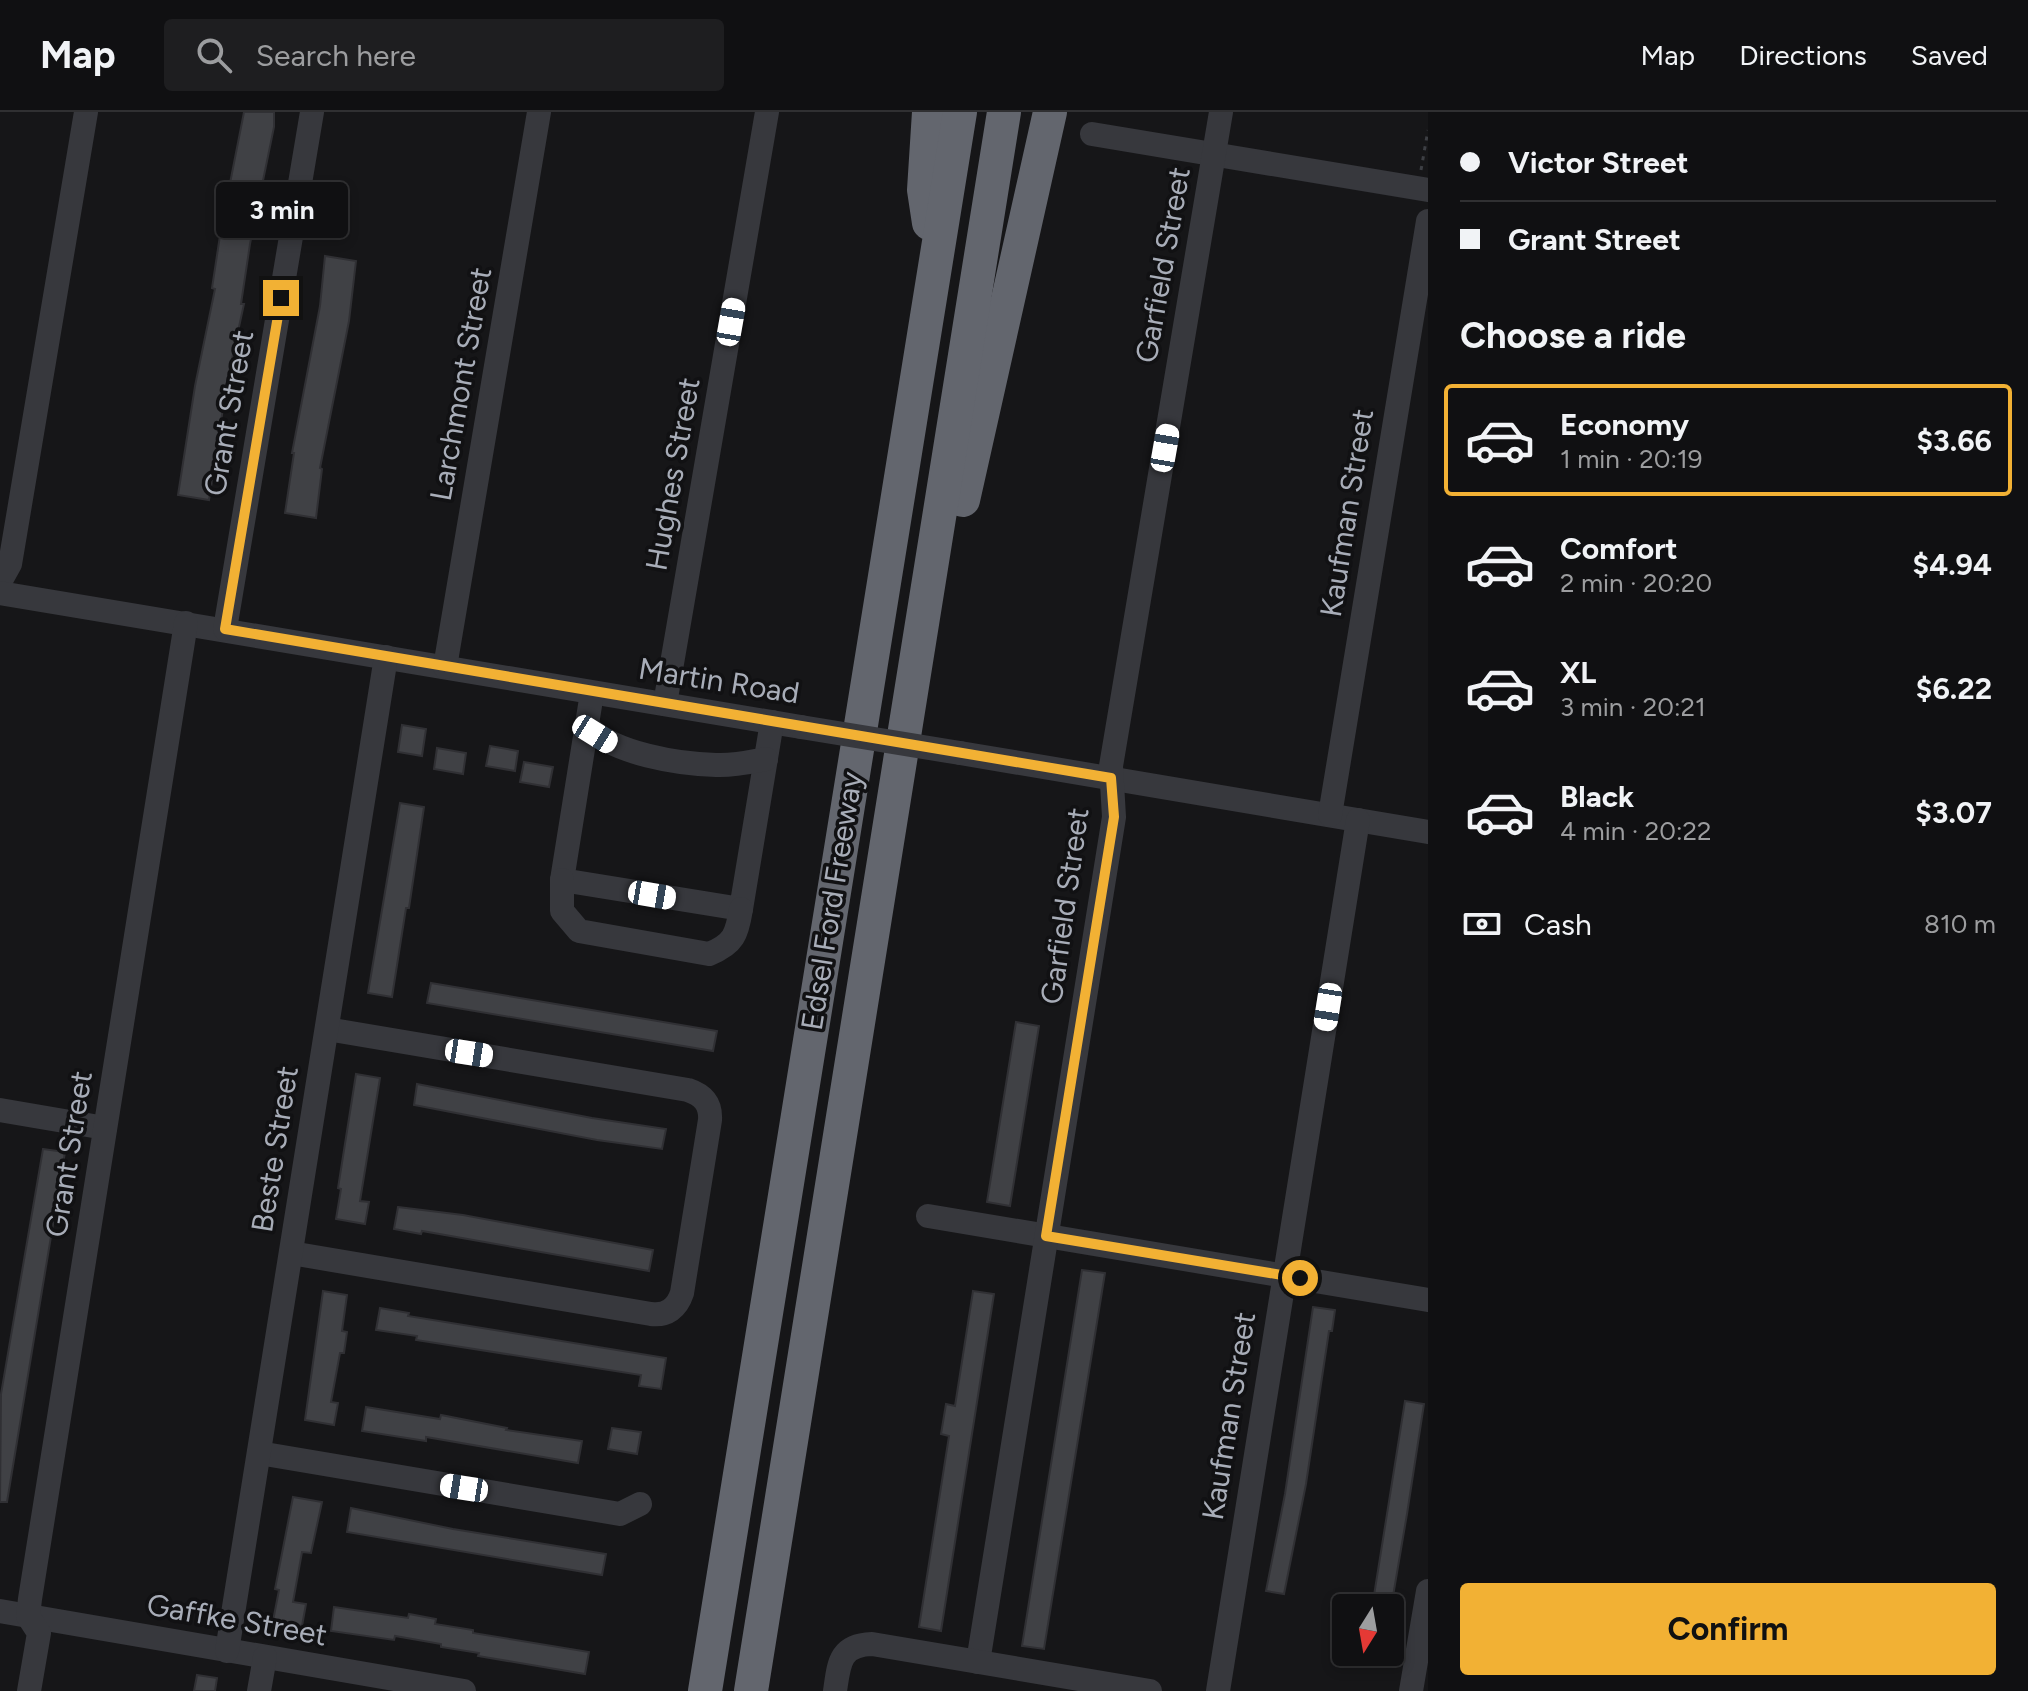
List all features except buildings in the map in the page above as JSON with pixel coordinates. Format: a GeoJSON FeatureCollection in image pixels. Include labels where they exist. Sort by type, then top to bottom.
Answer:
{"type":"FeatureCollection","features":[{"type":"Feature","properties":{"kind":"highway"},"geometry":{"type":"LineString","coordinates":[[929,112],[924,190],[935,260]]}},
{"type":"Feature","properties":{"kind":"highway","name":"Edsel Ford Freeway"},"geometry":{"type":"LineString","coordinates":[[705,1681],[960,112]]}},
{"type":"Feature","properties":{"kind":"highway","name":"Edsel Ford Freeway"},"geometry":{"type":"LineString","coordinates":[[751,1691],[1004,112]]}},
{"type":"Feature","properties":{"kind":"highway"},"geometry":{"type":"LineString","coordinates":[[912,681],[959,521],[1050,112]]}},
{"type":"Feature","properties":{"kind":"street"},"geometry":{"type":"LineString","coordinates":[[0,582],[10,564],[86,112]]}},
{"type":"Feature","properties":{"kind":"street","name":"Grant Street"},"geometry":{"type":"LineString","coordinates":[[225,629],[312,112]]}},
{"type":"Feature","properties":{"kind":"street","name":"Larchmont Street"},"geometry":{"type":"LineString","coordinates":[[445,667],[539,112]]}},
{"type":"Feature","properties":{"kind":"street","name":"Hughes Street"},"geometry":{"type":"LineString","coordinates":[[665,704],[767,112]]}},
{"type":"Feature","properties":{"kind":"street","name":"Garfield Street"},"geometry":{"type":"LineString","coordinates":[[978,1662],[1114,817],[1113,757],[1221,112]]}},
{"type":"Feature","properties":{"kind":"street"},"geometry":{"type":"LineString","coordinates":[[1092,134],[1214,156],[1424,181]]}},
{"type":"Feature","properties":{"kind":"street","name":"Kaufman Street"},"geometry":{"type":"LineString","coordinates":[[1330,815],[1428,221]]}},
{"type":"Feature","properties":{"kind":"street","name":"Martin Road"},"geometry":{"type":"LineString","coordinates":[[0,593],[1428,832]]}},
{"type":"Feature","properties":{"kind":"street","name":"Grant Street"},"geometry":{"type":"LineString","coordinates":[[29,1691],[39,1633],[28,1616],[186,623]]}},
{"type":"Feature","properties":{"kind":"street","name":"Beste Street"},"geometry":{"type":"LineString","coordinates":[[227,1651],[386,657]]}},
{"type":"Feature","properties":{"kind":"street"},"geometry":{"type":"LineString","coordinates":[[592,693],[562,880],[562,911],[579,931],[709,954],[721,949],[737,934],[772,722]]}},
{"type":"Feature","properties":{"kind":"street"},"geometry":{"type":"LineString","coordinates":[[587,726],[609,743],[686,762],[718,765],[766,759]]}},
{"type":"Feature","properties":{"kind":"street","name":"Kaufman Street"},"geometry":{"type":"LineString","coordinates":[[1218,1691],[1358,820]]}},
{"type":"Feature","properties":{"kind":"street"},"geometry":{"type":"LineString","coordinates":[[562,880],[741,909]]}},
{"type":"Feature","properties":{"kind":"street"},"geometry":{"type":"LineString","coordinates":[[291,1253],[660,1315],[672,1309],[682,1293],[710,1120],[707,1103],[688,1090],[327,1029]]}},
{"type":"Feature","properties":{"kind":"street"},"geometry":{"type":"LineString","coordinates":[[0,1110],[105,1128]]}},
{"type":"Feature","properties":{"kind":"street"},"geometry":{"type":"LineString","coordinates":[[928,1216],[1428,1300]]}},
{"type":"Feature","properties":{"kind":"street"},"geometry":{"type":"LineString","coordinates":[[259,1453],[620,1514],[640,1504]]}},
{"type":"Feature","properties":{"kind":"street"},"geometry":{"type":"LineString","coordinates":[[1411,1691],[1428,1591]]}},
{"type":"Feature","properties":{"kind":"street","name":"Gaffke Street"},"geometry":{"type":"LineString","coordinates":[[0,1611],[464,1691]]}},
{"type":"Feature","properties":{"kind":"street"},"geometry":{"type":"LineString","coordinates":[[836,1689],[842,1658],[852,1647],[863,1644],[1150,1691]]}},
{"type":"Feature","properties":{"kind":"street"},"geometry":{"type":"LineString","coordinates":[[259,1691],[265,1657]]}},
{"type":"Feature","properties":{"kind":"path"},"geometry":{"type":"LineString","coordinates":[[1424,181],[1428,130]]}},
{"type":"Feature","properties":{"kind":"route"},"geometry":{"type":"LineString","coordinates":[[281,298],[225,629],[1111,778],[1114,817],[1046,1236],[1300,1278]]}}]}
